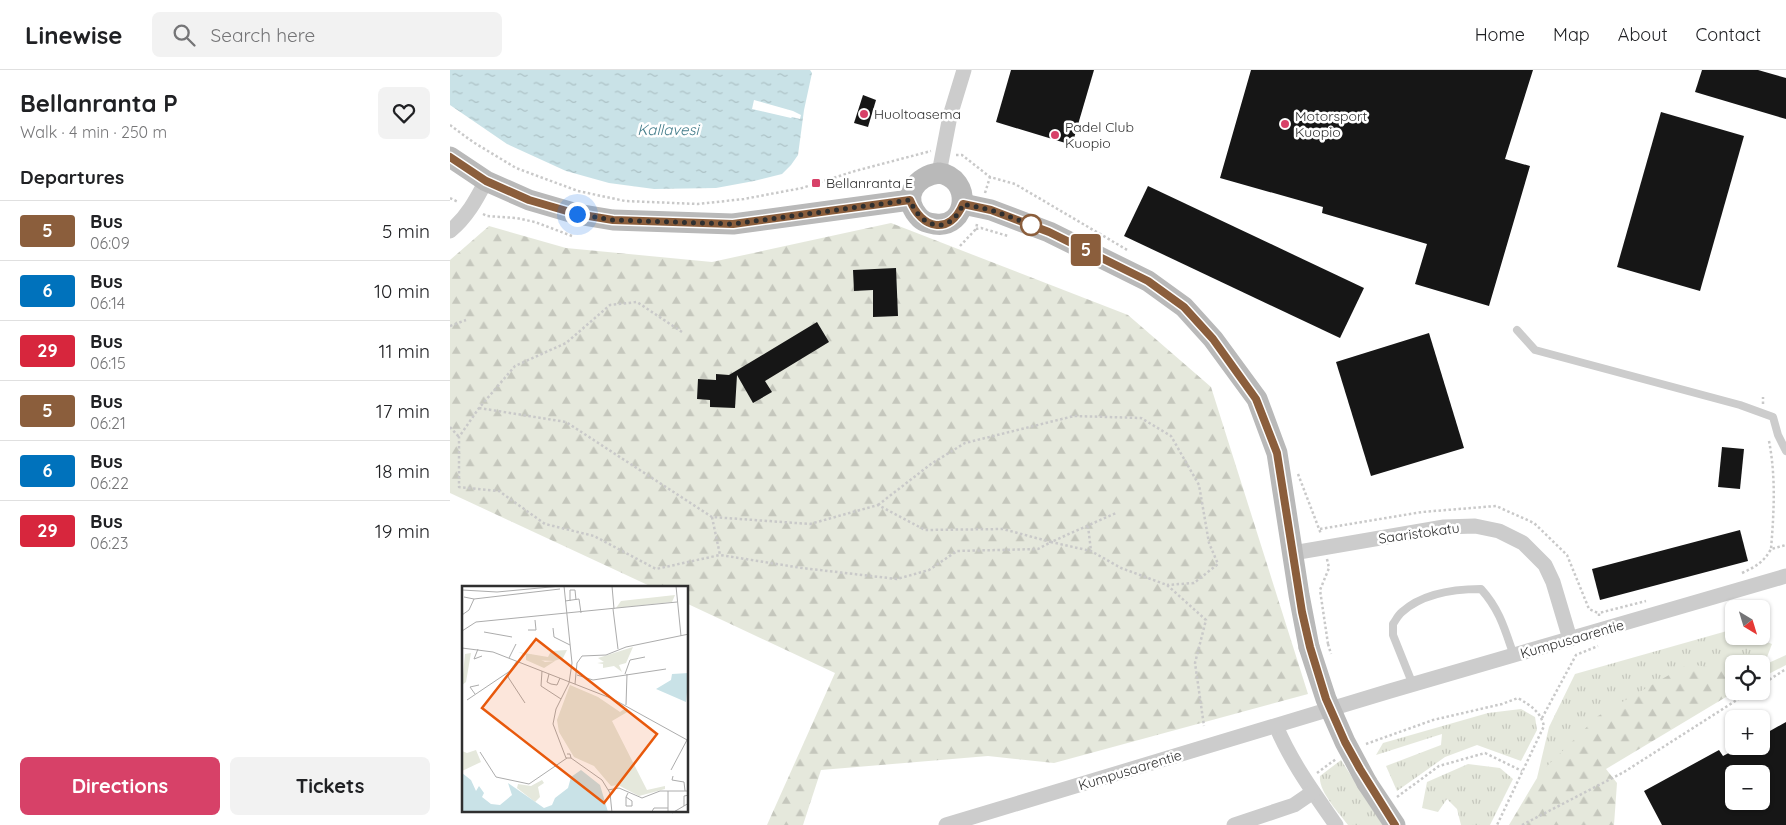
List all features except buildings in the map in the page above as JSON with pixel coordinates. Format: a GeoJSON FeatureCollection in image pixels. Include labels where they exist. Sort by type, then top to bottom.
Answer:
{"type":"FeatureCollection","features":[{"type":"Feature","properties":{"kind":"main road"},"geometry":{"type":"LineString","coordinates":[[450,157],[486,181],[529,200],[577,214],[613,220],[733,224],[910,200]]}},
{"type":"Feature","properties":{"kind":"main road"},"geometry":{"type":"LineString","coordinates":[[939,173],[950,177],[956,182],[962,192],[963,204],[956,217],[947,223],[939,225],[928,223],[921,219],[914,211],[910,200],[914,186],[919,181],[931,174],[939,173]]}},
{"type":"Feature","properties":{"kind":"main road"},"geometry":{"type":"LineString","coordinates":[[963,204],[991,210],[1049,232],[1148,281],[1184,307],[1213,339],[1256,399],[1277,453],[1293,553],[1319,645],[1326,699],[1345,742],[1367,783],[1395,825]]}},
{"type":"Feature","properties":{"kind":"street"},"geometry":{"type":"LineString","coordinates":[[939,173],[950,116],[964,70]]}},
{"type":"Feature","properties":{"kind":"street"},"geometry":{"type":"LineString","coordinates":[[450,231],[461,222],[471,209],[486,181]]}},
{"type":"Feature","properties":{"kind":"street","name":"Saaristokatu"},"geometry":{"type":"LineString","coordinates":[[1293,553],[1444,527],[1475,526],[1499,531],[1523,543],[1545,564],[1553,582],[1570,639]]}},
{"type":"Feature","properties":{"kind":"street","name":"Kumpusaarentie"},"geometry":{"type":"LineString","coordinates":[[946,825],[1314,714],[1786,576]]}},
{"type":"Feature","properties":{"kind":"street"},"geometry":{"type":"LineString","coordinates":[[1276,726],[1285,747],[1309,787],[1336,825]]}},
{"type":"Feature","properties":{"kind":"street"},"geometry":{"type":"LineString","coordinates":[[1234,825],[1294,805],[1309,787]]}},
{"type":"Feature","properties":{"kind":"lane"},"geometry":{"type":"LineString","coordinates":[[1517,330],[1535,350],[1740,405],[1773,417],[1778,435],[1786,452]]}},
{"type":"Feature","properties":{"kind":"lane"},"geometry":{"type":"LineString","coordinates":[[1412,685],[1393,635],[1393,624],[1402,612],[1420,600],[1442,593],[1464,589],[1481,589],[1493,602],[1501,618],[1514,656]]}},
{"type":"Feature","properties":{"kind":"path"},"geometry":{"type":"LineString","coordinates":[[450,125],[473,142],[516,168],[578,191],[624,201],[698,204],[744,198],[802,188],[928,150]]}},
{"type":"Feature","properties":{"kind":"path"},"geometry":{"type":"LineString","coordinates":[[962,156],[990,177],[1015,184],[1131,252]]}},
{"type":"Feature","properties":{"kind":"path"},"geometry":{"type":"LineString","coordinates":[[450,198],[487,216],[516,218],[535,222],[572,236]]}},
{"type":"Feature","properties":{"kind":"path"},"geometry":{"type":"LineString","coordinates":[[960,246],[976,229]]}},
{"type":"Feature","properties":{"kind":"path"},"geometry":{"type":"LineString","coordinates":[[682,332],[637,302],[610,305],[566,343],[515,366],[479,408],[459,437],[459,488],[499,491],[544,524],[594,536],[656,569],[720,555],[802,568],[897,579],[929,570],[957,550],[1038,549],[1116,513]]}},
{"type":"Feature","properties":{"kind":"path"},"geometry":{"type":"LineString","coordinates":[[450,326],[466,320]]}},
{"type":"Feature","properties":{"kind":"path"},"geometry":{"type":"LineString","coordinates":[[1763,396],[1763,414]]}},
{"type":"Feature","properties":{"kind":"path"},"geometry":{"type":"LineString","coordinates":[[479,408],[566,422],[712,517],[810,524],[878,505],[931,464],[965,443],[1074,416],[1141,418],[1171,436],[1199,485],[1209,543],[1218,564],[1194,583],[1167,585]]}},
{"type":"Feature","properties":{"kind":"path"},"geometry":{"type":"LineString","coordinates":[[450,427],[459,437]]}},
{"type":"Feature","properties":{"kind":"path"},"geometry":{"type":"LineString","coordinates":[[1739,575],[1766,559],[1771,549],[1774,465],[1768,438]]}},
{"type":"Feature","properties":{"kind":"path"},"geometry":{"type":"LineString","coordinates":[[1295,466],[1320,529],[1329,568],[1320,590],[1319,645]]}},
{"type":"Feature","properties":{"kind":"path"},"geometry":{"type":"LineString","coordinates":[[878,505],[925,530],[1004,529],[1091,551],[1121,568],[1167,585],[1206,620],[1195,663],[1204,726]]}},
{"type":"Feature","properties":{"kind":"path"},"geometry":{"type":"LineString","coordinates":[[712,517],[720,555]]}},
{"type":"Feature","properties":{"kind":"path"},"geometry":{"type":"LineString","coordinates":[[1088,525],[1091,551]]}},
{"type":"Feature","properties":{"kind":"path"},"geometry":{"type":"LineString","coordinates":[[1771,549],[1786,545]]}},
{"type":"Feature","properties":{"kind":"path"},"geometry":{"type":"LineString","coordinates":[[1770,679],[1786,669]]}},
{"type":"Feature","properties":{"kind":"path"},"geometry":{"type":"LineString","coordinates":[[1358,748],[1375,740],[1433,720],[1502,704],[1518,698],[1536,709],[1542,718],[1544,726],[1497,825]]}},
{"type":"Feature","properties":{"kind":"path"},"geometry":{"type":"LineString","coordinates":[[1522,825],[1624,772],[1737,700]]}},
{"type":"Feature","properties":{"kind":"path"},"geometry":{"type":"LineString","coordinates":[[1395,798],[1439,766],[1486,753],[1522,771]]}},
{"type":"Feature","properties":{"kind":"path"},"geometry":{"type":"LineString","coordinates":[[1309,787],[1331,762],[1340,757]]}},
{"type":"Feature","properties":{"kind":"green space"},"geometry":{"type":"Polygon","coordinates":[[[891,223],[1128,315],[1211,387],[1308,694],[1054,763],[988,756],[821,770],[803,825],[767,825],[835,673],[689,604],[689,586],[650,586],[450,493],[450,260],[489,226],[566,248],[712,262],[891,223]]]}},
{"type":"Feature","properties":{"kind":"green space"},"geometry":{"type":"Polygon","coordinates":[[[1725,632],[1725,645],[1772,644],[1768,655],[1725,655],[1725,672],[1537,778],[1549,727],[1575,674],[1725,632]]]}},
{"type":"Feature","properties":{"kind":"green space"},"geometry":{"type":"Polygon","coordinates":[[[1786,655],[1786,665],[1770,673],[1770,662],[1786,655]]]}},
{"type":"Feature","properties":{"kind":"green space"},"geometry":{"type":"Polygon","coordinates":[[[1688,664],[1725,670],[1725,698],[1606,769],[1617,783],[1614,825],[1509,825],[1540,773],[1598,716],[1688,664]]]}},
{"type":"Feature","properties":{"kind":"green space"},"geometry":{"type":"Polygon","coordinates":[[[1521,709],[1535,717],[1537,730],[1521,761],[1477,745],[1445,757],[1397,791],[1386,766],[1441,745],[1442,734],[1376,755],[1383,743],[1488,713],[1521,709]]]}},
{"type":"Feature","properties":{"kind":"green space"},"geometry":{"type":"Polygon","coordinates":[[[1341,760],[1383,825],[1348,825],[1330,802],[1322,788],[1320,776],[1341,760]]]}},
{"type":"Feature","properties":{"kind":"green space"},"geometry":{"type":"Polygon","coordinates":[[[1468,764],[1500,768],[1513,779],[1490,825],[1461,825],[1457,809],[1447,799],[1438,812],[1422,808],[1427,782],[1468,764]]]}},
{"type":"Feature","properties":{"kind":"water","name":"Kallavesi"},"geometry":{"type":"Polygon","coordinates":[[[450,70],[810,70],[812,73],[804,110],[798,155],[782,174],[716,188],[654,189],[609,183],[566,171],[507,144],[450,105],[450,70]]]}},
{"type":"Feature","properties":{"kind":"pier"},"geometry":{"type":"Polygon","coordinates":[[[754,100],[793,111],[801,115],[800,119],[752,109],[754,100]]]}},
{"type":"Feature","properties":{"kind":"bus line","name":"5"},"geometry":{"type":"LineString","coordinates":[[450,157],[486,181],[529,200],[577,214],[613,220],[733,224],[910,200],[914,211],[921,219],[928,223],[939,225],[947,223],[956,217],[963,204],[981,207],[1049,232],[1148,281],[1184,307],[1213,339],[1256,399],[1277,453],[1302,612],[1310,647],[1326,699],[1345,742],[1367,783],[1395,825]]}},
{"type":"Feature","properties":{"kind":"place","name":"Huoltoasema"},"geometry":{"type":"Point","coordinates":[864,114]}},
{"type":"Feature","properties":{"kind":"place","name":"Motorsport Kuopio"},"geometry":{"type":"Point","coordinates":[1285,124]}},
{"type":"Feature","properties":{"kind":"place","name":"Padel Club Kuopio"},"geometry":{"type":"Point","coordinates":[1055,135]}},
{"type":"Feature","properties":{"kind":"place","name":"Bellanranta E"},"geometry":{"type":"Point","coordinates":[816,183]}},
{"type":"Feature","properties":{"kind":"route"},"geometry":{"type":"LineString","coordinates":[[577,214],[613,220],[733,224],[910,200],[914,211],[921,219],[928,223],[939,225],[947,223],[956,217],[963,204],[991,210],[1035,226],[1031,225]]}}]}
